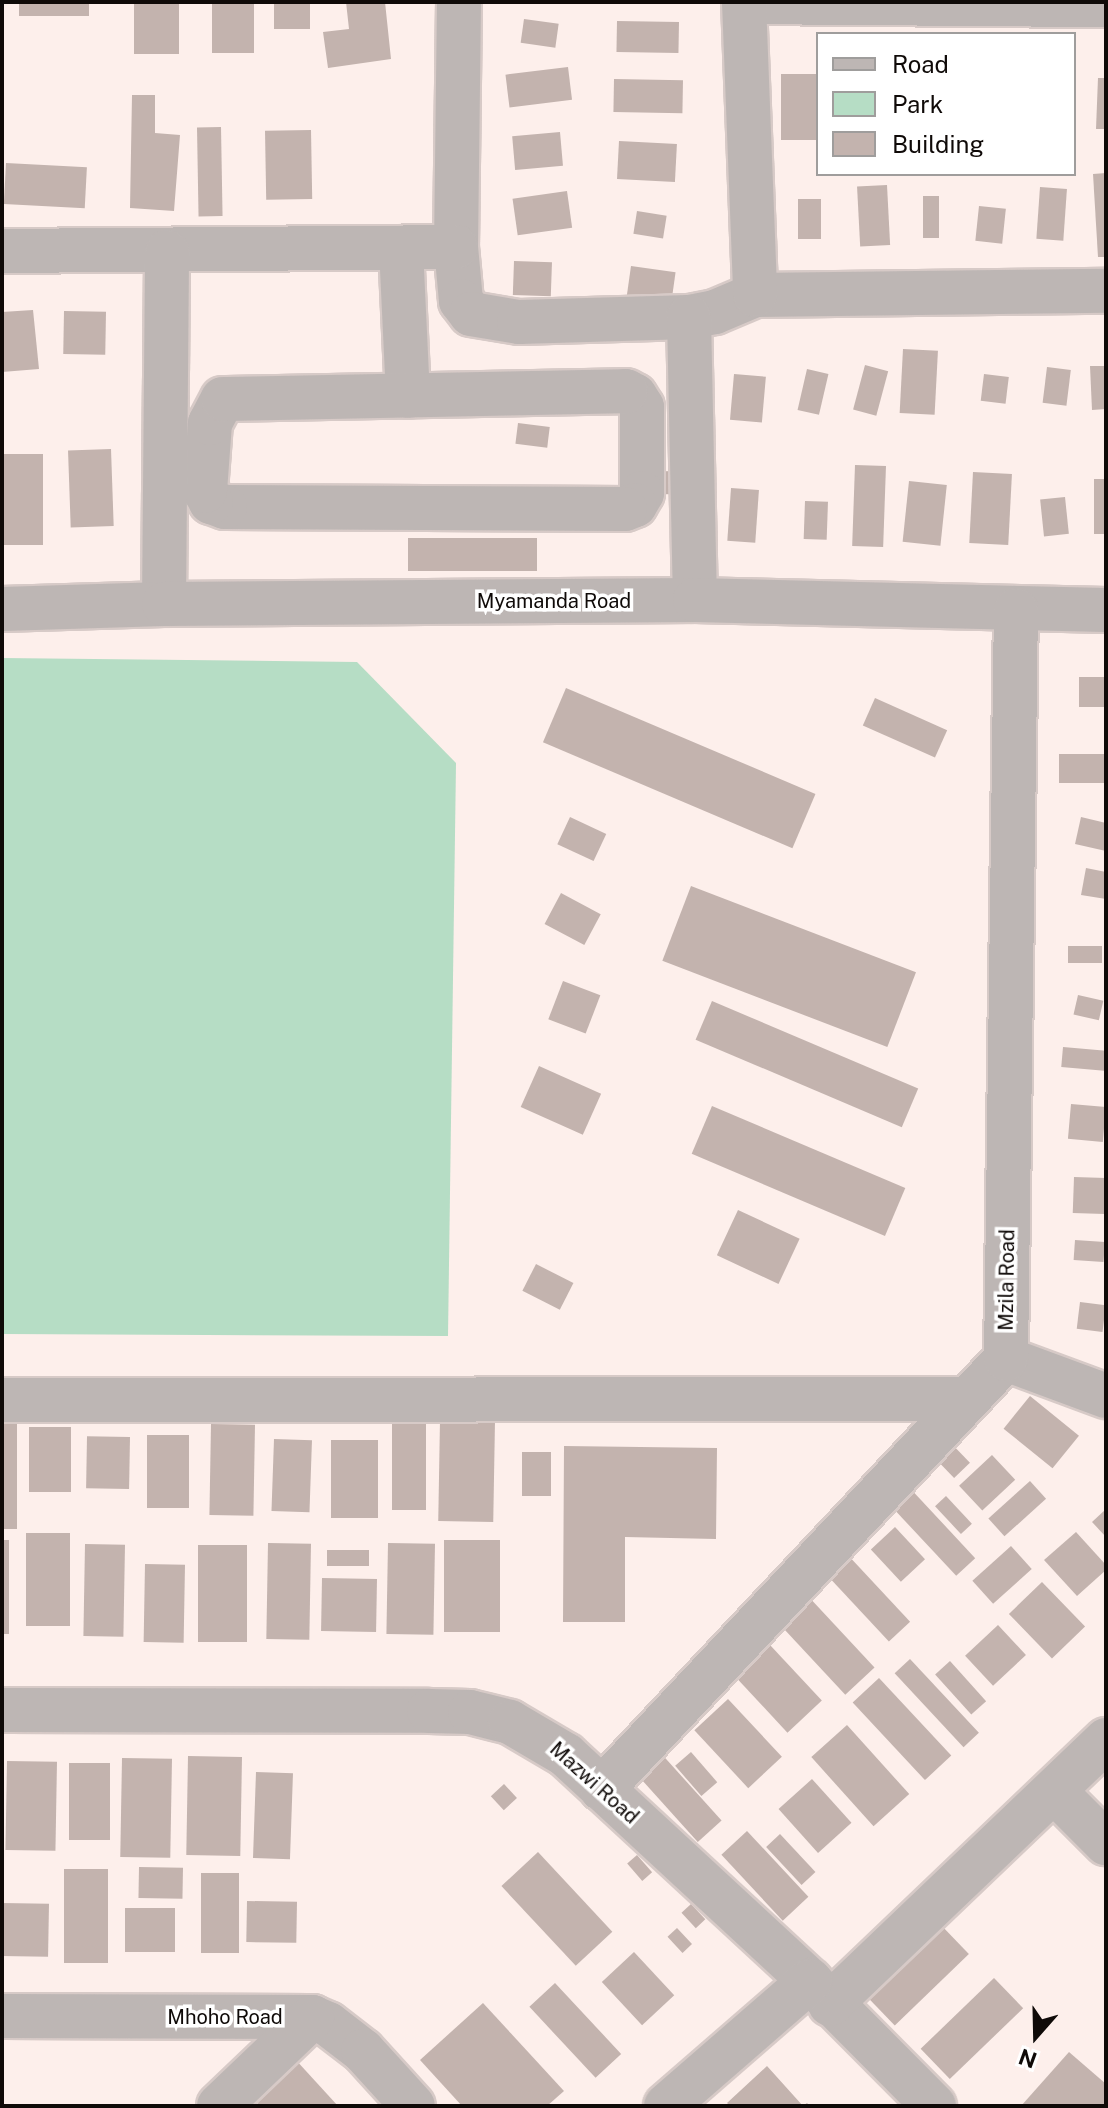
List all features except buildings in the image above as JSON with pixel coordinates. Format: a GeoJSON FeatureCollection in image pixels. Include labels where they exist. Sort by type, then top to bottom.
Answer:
{"type":"FeatureCollection","features":[{"type":"Feature","properties":{"kind":"street"},"geometry":{"type":"LineString","coordinates":[[459,2],[456,247],[461,301],[471,314],[519,322],[689,317],[715,312],[755,295],[1106,291]]}},
{"type":"Feature","properties":{"kind":"street"},"geometry":{"type":"LineString","coordinates":[[755,295],[744,2],[1106,5]]}},
{"type":"Feature","properties":{"kind":"street"},"geometry":{"type":"LineString","coordinates":[[2,251],[167,252],[456,247]]}},
{"type":"Feature","properties":{"kind":"street"},"geometry":{"type":"LineString","coordinates":[[401,248],[408,396]]}},
{"type":"Feature","properties":{"kind":"street"},"geometry":{"type":"LineString","coordinates":[[164,604],[167,252]]}},
{"type":"Feature","properties":{"kind":"street"},"geometry":{"type":"LineString","coordinates":[[689,317],[695,600]]}},
{"type":"Feature","properties":{"kind":"street"},"geometry":{"type":"LineString","coordinates":[[626,391],[635,396],[642,407],[642,493],[635,505],[625,509],[225,507],[211,502],[205,491],[210,423],[223,399],[408,396],[626,391]]}},
{"type":"Feature","properties":{"kind":"street","name":"Myamanda Road"},"geometry":{"type":"LineString","coordinates":[[2,609],[164,604],[695,600],[1106,610]]}},
{"type":"Feature","properties":{"kind":"street","name":"Mzila Road"},"geometry":{"type":"LineString","coordinates":[[602,1789],[1006,1359],[1016,610]]}},
{"type":"Feature","properties":{"kind":"street"},"geometry":{"type":"LineString","coordinates":[[1006,1359],[1106,1396]]}},
{"type":"Feature","properties":{"kind":"street"},"geometry":{"type":"LineString","coordinates":[[2,1400],[968,1399]]}},
{"type":"Feature","properties":{"kind":"street","name":"Mazwi Road"},"geometry":{"type":"LineString","coordinates":[[2,1710],[470,1712],[510,1722],[542,1737],[602,1789],[820,1993],[934,2106]]}},
{"type":"Feature","properties":{"kind":"street"},"geometry":{"type":"LineString","coordinates":[[666,2106],[820,1993],[1054,1791],[1106,1740]]}},
{"type":"Feature","properties":{"kind":"street"},"geometry":{"type":"LineString","coordinates":[[1054,1791],[1106,1843]]}},
{"type":"Feature","properties":{"kind":"street","name":"Mhoho Road"},"geometry":{"type":"LineString","coordinates":[[2,2016],[312,2017],[328,2024],[363,2051],[413,2106]]}},
{"type":"Feature","properties":{"kind":"street"},"geometry":{"type":"LineString","coordinates":[[219,2106],[312,2017]]}},
{"type":"Feature","properties":{"kind":"green space"},"geometry":{"type":"Polygon","coordinates":[[[2,658],[357,662],[456,763],[448,1336],[2,1334],[2,658]]]}}]}
